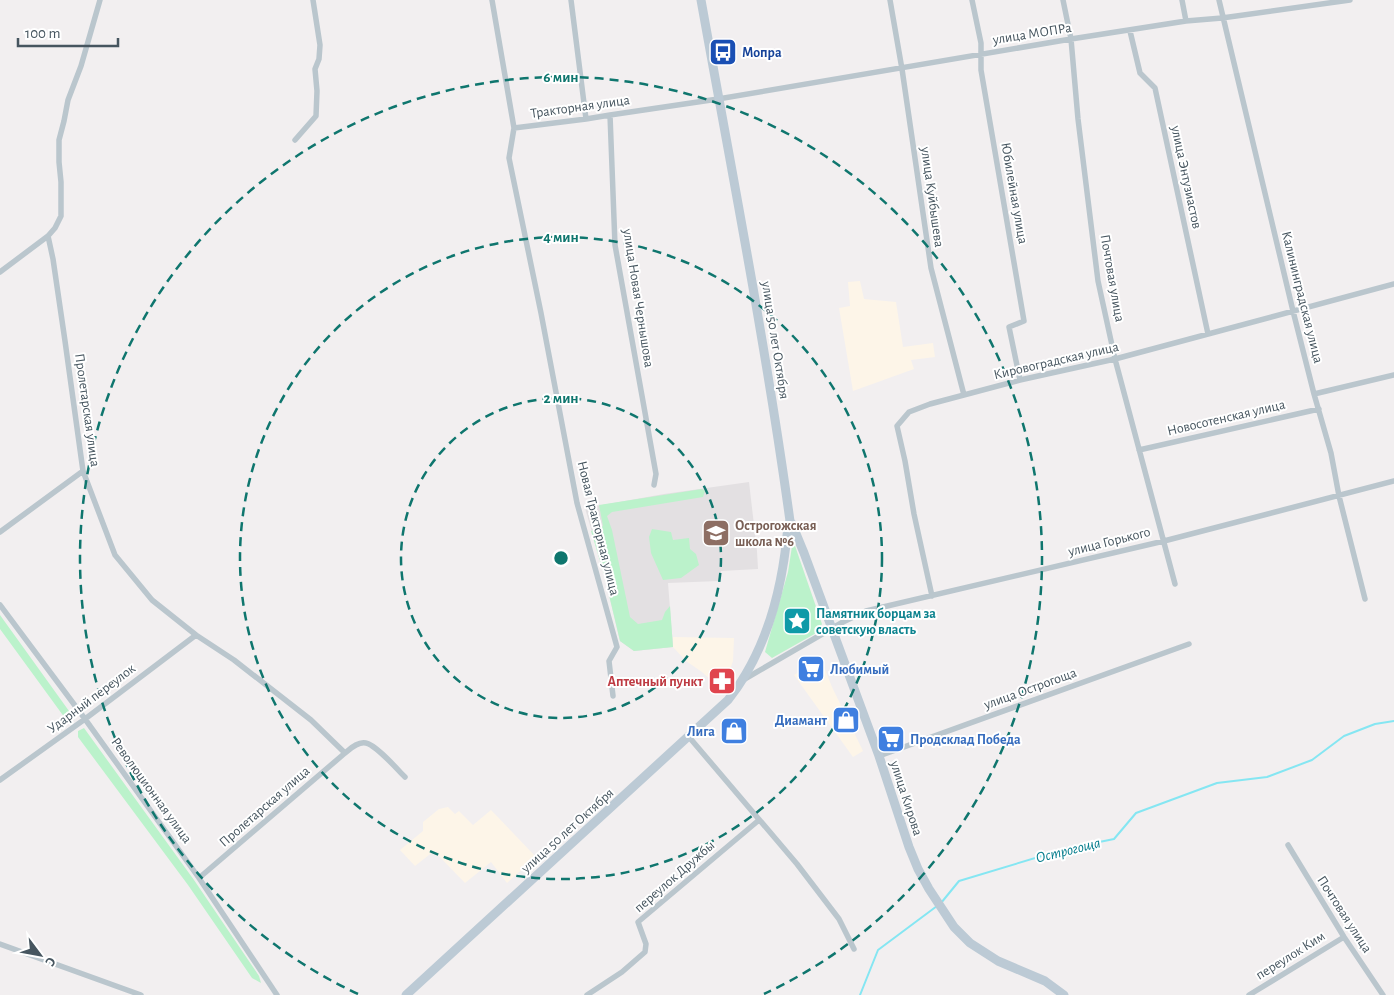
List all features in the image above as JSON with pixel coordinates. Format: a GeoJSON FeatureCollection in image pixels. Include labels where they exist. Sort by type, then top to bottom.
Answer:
{"type":"FeatureCollection","features":[{"type":"Feature","properties":{"kind":"main road","name":"улица 50 лет Октября"},"geometry":{"type":"LineString","coordinates":[[406,995],[728,700],[751,668],[771,615],[786,556],[788,525],[790,521],[754,287],[701,0]]}},
{"type":"Feature","properties":{"kind":"main road","name":"улица Кирова"},"geometry":{"type":"LineString","coordinates":[[790,521],[804,553],[879,756],[912,854],[929,889],[947,918],[962,936],[979,950],[998,961],[1045,981],[1064,995]]}},
{"type":"Feature","properties":{"kind":"street"},"geometry":{"type":"LineString","coordinates":[[0,272],[48,236],[55,228],[61,216],[61,182],[58,162],[59,140],[68,100],[100,0]]}},
{"type":"Feature","properties":{"kind":"street"},"geometry":{"type":"LineString","coordinates":[[296,140],[316,116],[317,91],[315,69],[319,59],[320,45],[313,0]]}},
{"type":"Feature","properties":{"kind":"street","name":"Тракторная улица"},"geometry":{"type":"LineString","coordinates":[[492,0],[514,128],[718,100]]}},
{"type":"Feature","properties":{"kind":"street"},"geometry":{"type":"LineString","coordinates":[[571,0],[586,119]]}},
{"type":"Feature","properties":{"kind":"street","name":"улица Куйбышева"},"geometry":{"type":"LineString","coordinates":[[890,0],[931,268],[964,395]]}},
{"type":"Feature","properties":{"kind":"street","name":"Юбилейная улица"},"geometry":{"type":"LineString","coordinates":[[972,0],[982,42],[981,70],[1024,321],[1009,327],[1020,380]]}},
{"type":"Feature","properties":{"kind":"street","name":"Почтовая улица"},"geometry":{"type":"LineString","coordinates":[[1063,0],[1071,39],[1078,119],[1097,271],[1115,359],[1175,584]]}},
{"type":"Feature","properties":{"kind":"street"},"geometry":{"type":"LineString","coordinates":[[1182,0],[1186,21]]}},
{"type":"Feature","properties":{"kind":"street","name":"Калининградская улица"},"geometry":{"type":"LineString","coordinates":[[1219,0],[1293,311],[1331,452],[1339,496],[1365,600]]}},
{"type":"Feature","properties":{"kind":"street","name":"улица МОПРа"},"geometry":{"type":"LineString","coordinates":[[718,100],[1071,39],[1186,21],[1222,18],[1350,0]]}},
{"type":"Feature","properties":{"kind":"street","name":"улица Энтузиастов"},"geometry":{"type":"LineString","coordinates":[[1130,31],[1140,73],[1154,88],[1208,334]]}},
{"type":"Feature","properties":{"kind":"street","name":"улица Новая Чернышова"},"geometry":{"type":"LineString","coordinates":[[610,115],[615,245],[656,474],[654,485]]}},
{"type":"Feature","properties":{"kind":"street","name":"Новая Тракторная улица"},"geometry":{"type":"LineString","coordinates":[[514,128],[509,158],[577,502],[617,647],[609,661],[613,696]]}},
{"type":"Feature","properties":{"kind":"street","name":"Пролетарская улица"},"geometry":{"type":"LineString","coordinates":[[48,236],[53,259],[83,471],[115,555],[152,600],[196,635],[234,660],[310,720],[344,753]]}},
{"type":"Feature","properties":{"kind":"street","name":"Кировоградская улица"},"geometry":{"type":"LineString","coordinates":[[932,596],[897,426],[909,412],[930,404],[1020,380],[1115,359],[1394,284]]}},
{"type":"Feature","properties":{"kind":"street"},"geometry":{"type":"LineString","coordinates":[[1314,394],[1394,374]]}},
{"type":"Feature","properties":{"kind":"street","name":"Новосотенская улица"},"geometry":{"type":"LineString","coordinates":[[1139,450],[1319,409]]}},
{"type":"Feature","properties":{"kind":"street"},"geometry":{"type":"LineString","coordinates":[[0,532],[83,471]]}},
{"type":"Feature","properties":{"kind":"street","name":"улица Горького"},"geometry":{"type":"LineString","coordinates":[[832,629],[866,611],[1164,541],[1394,481]]}},
{"type":"Feature","properties":{"kind":"street","name":"Революционная улица"},"geometry":{"type":"LineString","coordinates":[[0,605],[85,719],[199,878],[277,995]]}},
{"type":"Feature","properties":{"kind":"street","name":"улица 50 лет Октября"},"geometry":{"type":"LineString","coordinates":[[743,680],[832,629]]}},
{"type":"Feature","properties":{"kind":"street","name":"Ударный переулок"},"geometry":{"type":"LineString","coordinates":[[0,780],[85,719],[196,635]]}},
{"type":"Feature","properties":{"kind":"street","name":"улица Острогоща"},"geometry":{"type":"LineString","coordinates":[[879,756],[1189,644]]}},
{"type":"Feature","properties":{"kind":"street"},"geometry":{"type":"LineString","coordinates":[[689,737],[796,864],[839,919],[854,949]]}},
{"type":"Feature","properties":{"kind":"street","name":"Пролетарская улица"},"geometry":{"type":"LineString","coordinates":[[199,878],[344,753],[358,744],[365,743],[375,748],[405,777]]}},
{"type":"Feature","properties":{"kind":"street","name":"переулок Дружбы"},"geometry":{"type":"LineString","coordinates":[[586,995],[622,972],[645,952],[646,944],[638,922],[759,820]]}},
{"type":"Feature","properties":{"kind":"street","name":"Почтовая улица"},"geometry":{"type":"LineString","coordinates":[[1288,845],[1344,937],[1383,995]]}},
{"type":"Feature","properties":{"kind":"street","name":"переулок Ким"},"geometry":{"type":"LineString","coordinates":[[1249,995],[1344,937]]}},
{"type":"Feature","properties":{"kind":"street"},"geometry":{"type":"LineString","coordinates":[[0,944],[141,995]]}},
{"type":"Feature","properties":{"kind":"shaded area"},"geometry":{"type":"Polygon","coordinates":[[[860,281],[864,299],[896,302],[903,347],[933,343],[935,357],[911,360],[914,369],[853,391],[839,308],[850,306],[848,282],[860,281]]]}},
{"type":"Feature","properties":{"kind":"shaded area"},"geometry":{"type":"Polygon","coordinates":[[[749,482],[758,569],[721,571],[719,581],[668,583],[673,647],[634,651],[620,641],[604,574],[585,508],[749,482]]]}},
{"type":"Feature","properties":{"kind":"shaded area"},"geometry":{"type":"Polygon","coordinates":[[[673,637],[734,638],[733,661],[726,681],[720,688],[686,661],[673,647],[673,637]]]}},
{"type":"Feature","properties":{"kind":"shaded area"},"geometry":{"type":"Polygon","coordinates":[[[822,662],[863,751],[853,757],[794,675],[805,668],[822,662]]]}},
{"type":"Feature","properties":{"kind":"shaded area"},"geometry":{"type":"Polygon","coordinates":[[[448,807],[455,814],[459,811],[473,825],[491,810],[536,857],[507,883],[491,862],[465,883],[434,851],[415,866],[400,850],[423,831],[423,822],[439,809],[448,807]]]}},
{"type":"Feature","properties":{"kind":"green space"},"geometry":{"type":"Polygon","coordinates":[[[702,489],[705,491],[703,497],[612,512],[607,516],[612,530],[630,617],[638,624],[662,620],[670,606],[673,647],[634,651],[620,641],[604,574],[591,531],[603,526],[599,505],[702,489]]]}},
{"type":"Feature","properties":{"kind":"green space"},"geometry":{"type":"Polygon","coordinates":[[[652,529],[671,532],[673,540],[689,538],[690,549],[696,554],[699,565],[681,578],[663,580],[651,553],[649,537],[652,529]]]}},
{"type":"Feature","properties":{"kind":"green space"},"geometry":{"type":"Polygon","coordinates":[[[793,540],[822,624],[818,632],[772,658],[765,652],[788,572],[793,540]]]}},
{"type":"Feature","properties":{"kind":"green space"},"geometry":{"type":"Polygon","coordinates":[[[0,615],[74,718],[68,721],[62,714],[0,629],[0,615]]]}},
{"type":"Feature","properties":{"kind":"green space"},"geometry":{"type":"Polygon","coordinates":[[[84,728],[194,880],[259,976],[261,983],[252,978],[188,885],[78,737],[78,731],[84,728]]]}},
{"type":"Feature","properties":{"kind":"waterway","name":"Острогоща"},"geometry":{"type":"LineString","coordinates":[[941,903],[959,881],[1065,849],[1114,839],[1136,813],[1217,783],[1267,777],[1312,760],[1344,736],[1375,724],[1394,721]]}},
{"type":"Feature","properties":{"kind":"waterway","name":"Острогоща"},"geometry":{"type":"LineString","coordinates":[[860,995],[878,950],[937,906]]}},
{"type":"Feature","properties":{"kind":"place","name":"Мопра"},"geometry":{"type":"Point","coordinates":[723,52]}},
{"type":"Feature","properties":{"kind":"place","name":"Острогожская школа №6"},"geometry":{"type":"Point","coordinates":[716,533]}},
{"type":"Feature","properties":{"kind":"place","name":"Памятник борцам за советскую власть"},"geometry":{"type":"Point","coordinates":[797,621]}},
{"type":"Feature","properties":{"kind":"place","name":"Любимый"},"geometry":{"type":"Point","coordinates":[811,669]}},
{"type":"Feature","properties":{"kind":"place","name":"Аптечный пункт"},"geometry":{"type":"Point","coordinates":[722,681]}},
{"type":"Feature","properties":{"kind":"place","name":"Диамант"},"geometry":{"type":"Point","coordinates":[846,720]}},
{"type":"Feature","properties":{"kind":"place","name":"Лига"},"geometry":{"type":"Point","coordinates":[734,731]}},
{"type":"Feature","properties":{"kind":"place","name":"Продсклад Победа"},"geometry":{"type":"Point","coordinates":[891,739]}}]}
